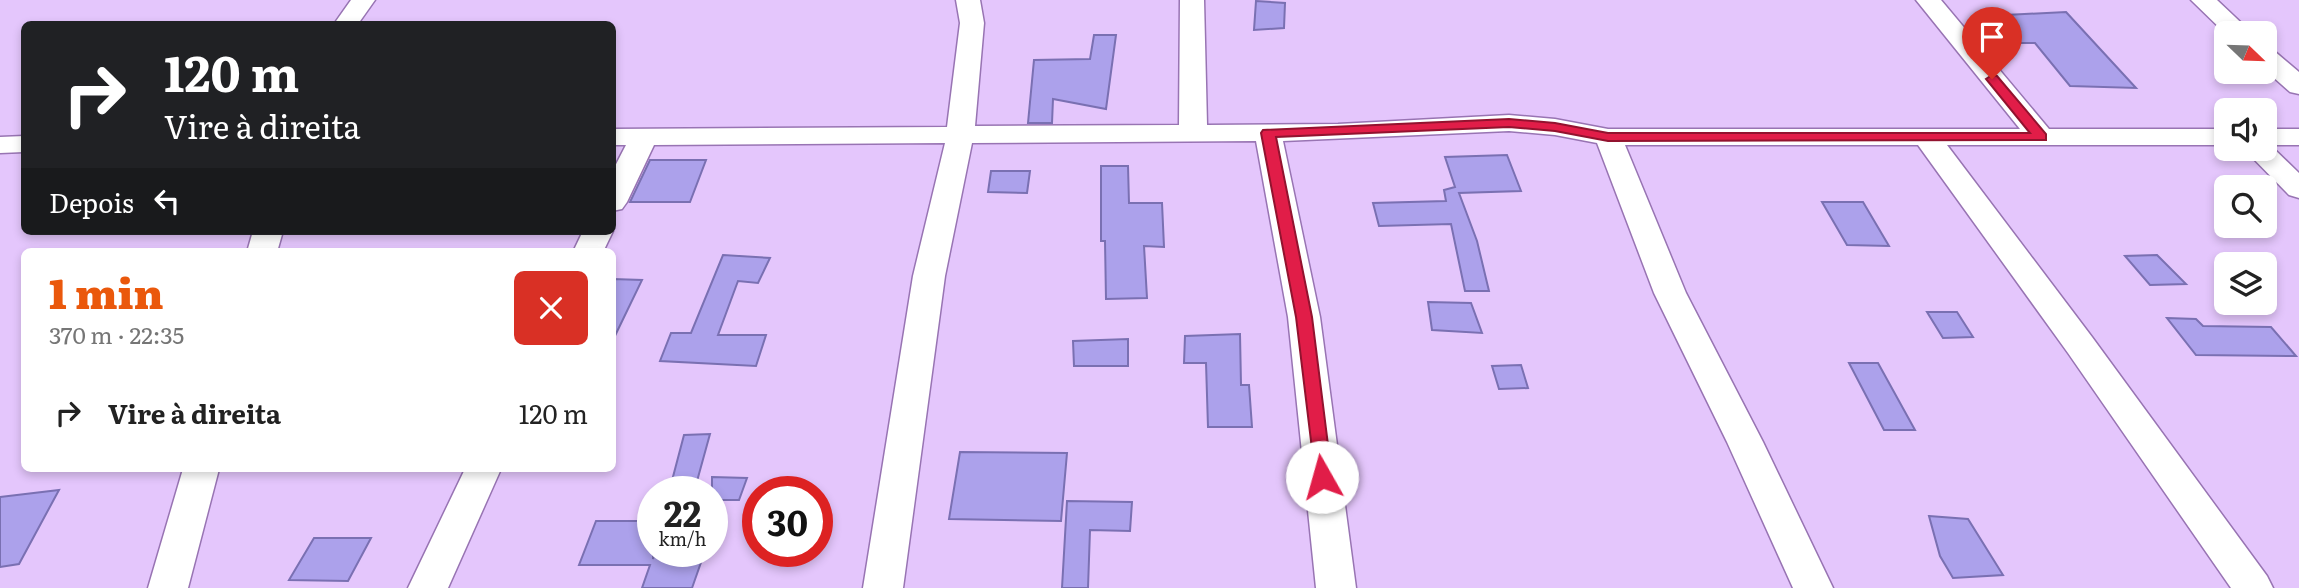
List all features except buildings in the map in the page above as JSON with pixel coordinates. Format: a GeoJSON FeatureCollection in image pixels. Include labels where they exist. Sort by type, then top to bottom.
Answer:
{"type":"FeatureCollection","features":[{"type":"Feature","properties":{"kind":"street"},"geometry":{"type":"LineString","coordinates":[[348,21],[363,0]]}},
{"type":"Feature","properties":{"kind":"street"},"geometry":{"type":"LineString","coordinates":[[883,588],[929,276],[960,136],[972,23],[968,0]]}},
{"type":"Feature","properties":{"kind":"street"},"geometry":{"type":"LineString","coordinates":[[1192,0],[1194,134]]}},
{"type":"Feature","properties":{"kind":"street"},"geometry":{"type":"LineString","coordinates":[[1928,0],[2041,137]]}},
{"type":"Feature","properties":{"kind":"street"},"geometry":{"type":"LineString","coordinates":[[2203,0],[2227,21]]}},
{"type":"Feature","properties":{"kind":"street"},"geometry":{"type":"LineString","coordinates":[[2277,67],[2299,86]]}},
{"type":"Feature","properties":{"kind":"street"},"geometry":{"type":"LineString","coordinates":[[616,137],[1268,133],[1509,123],[1555,127],[1608,137],[2214,137]]}},
{"type":"Feature","properties":{"kind":"street"},"geometry":{"type":"LineString","coordinates":[[1268,133],[1304,317],[1336,588]]}},
{"type":"Feature","properties":{"kind":"street"},"geometry":{"type":"LineString","coordinates":[[2277,137],[2299,136]]}},
{"type":"Feature","properties":{"kind":"street"},"geometry":{"type":"LineString","coordinates":[[616,194],[644,137]]}},
{"type":"Feature","properties":{"kind":"street"},"geometry":{"type":"LineString","coordinates":[[1608,137],[1670,293],[1745,442],[1812,588]]}},
{"type":"Feature","properties":{"kind":"street"},"geometry":{"type":"LineString","coordinates":[[1927,138],[2080,345],[2253,588]]}},
{"type":"Feature","properties":{"kind":"street"},"geometry":{"type":"LineString","coordinates":[[0,145],[21,144]]}},
{"type":"Feature","properties":{"kind":"street"},"geometry":{"type":"LineString","coordinates":[[2270,161],[2299,189]]}},
{"type":"Feature","properties":{"kind":"street"},"geometry":{"type":"LineString","coordinates":[[168,588],[200,472]]}},
{"type":"Feature","properties":{"kind":"street"},"geometry":{"type":"LineString","coordinates":[[428,588],[482,472]]}},
{"type":"Feature","properties":{"kind":"route"},"geometry":{"type":"LineString","coordinates":[[1322,477],[1304,317],[1268,133],[1416,129],[1509,123],[1555,127],[1608,137],[2041,137],[1992,79]]}}]}
